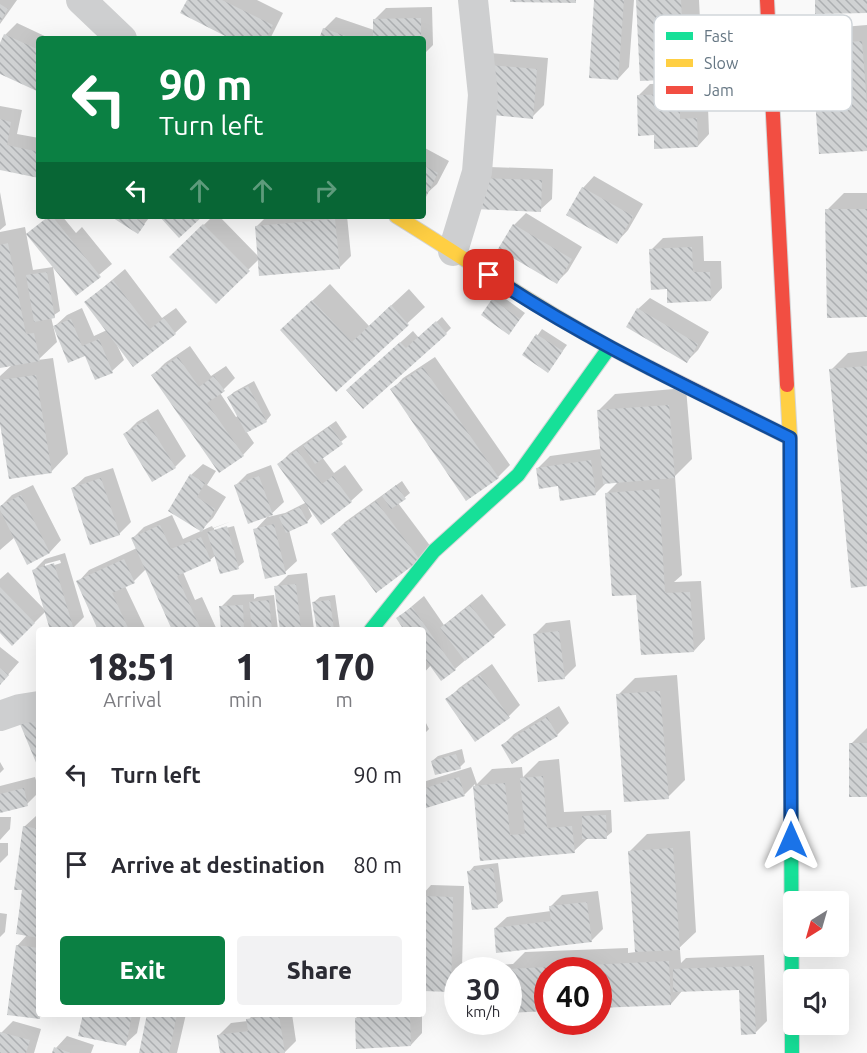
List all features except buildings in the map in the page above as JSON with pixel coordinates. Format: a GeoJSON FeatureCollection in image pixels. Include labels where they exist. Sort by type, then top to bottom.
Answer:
{"type":"FeatureCollection","features":[{"type":"Feature","properties":{"kind":"street"},"geometry":{"type":"LineString","coordinates":[[81,0],[119,36]]}},
{"type":"Feature","properties":{"kind":"street"},"geometry":{"type":"LineString","coordinates":[[453,251],[477,172],[483,95],[473,0]]}},
{"type":"Feature","properties":{"kind":"street"},"geometry":{"type":"LineString","coordinates":[[767,0],[768,15]]}},
{"type":"Feature","properties":{"kind":"street"},"geometry":{"type":"LineString","coordinates":[[773,111],[790,438],[792,1053]]}},
{"type":"Feature","properties":{"kind":"street"},"geometry":{"type":"LineString","coordinates":[[401,219],[525,299],[609,348],[790,438]]}},
{"type":"Feature","properties":{"kind":"street"},"geometry":{"type":"LineString","coordinates":[[373,627],[434,551],[518,475],[609,348]]}},
{"type":"Feature","properties":{"kind":"street"},"geometry":{"type":"LineString","coordinates":[[0,716],[36,706]]}},
{"type":"Feature","properties":{"kind":"traffic: fast"},"geometry":{"type":"LineString","coordinates":[[373,627],[434,551],[518,475],[609,348]]}},
{"type":"Feature","properties":{"kind":"traffic: fast"},"geometry":{"type":"LineString","coordinates":[[791,778],[792,1053]]}},
{"type":"Feature","properties":{"kind":"traffic: slow"},"geometry":{"type":"LineString","coordinates":[[401,219],[553,314],[650,368]]}},
{"type":"Feature","properties":{"kind":"traffic: slow"},"geometry":{"type":"LineString","coordinates":[[787,385],[790,438],[791,778]]}},
{"type":"Feature","properties":{"kind":"traffic: jam"},"geometry":{"type":"LineString","coordinates":[[767,0],[768,15]]}},
{"type":"Feature","properties":{"kind":"traffic: jam"},"geometry":{"type":"LineString","coordinates":[[773,111],[787,385]]}},
{"type":"Feature","properties":{"kind":"traffic: jam"},"geometry":{"type":"LineString","coordinates":[[650,368],[790,438]]}},
{"type":"Feature","properties":{"kind":"route"},"geometry":{"type":"LineString","coordinates":[[489,275],[609,348],[790,438],[791,840]]}}]}
